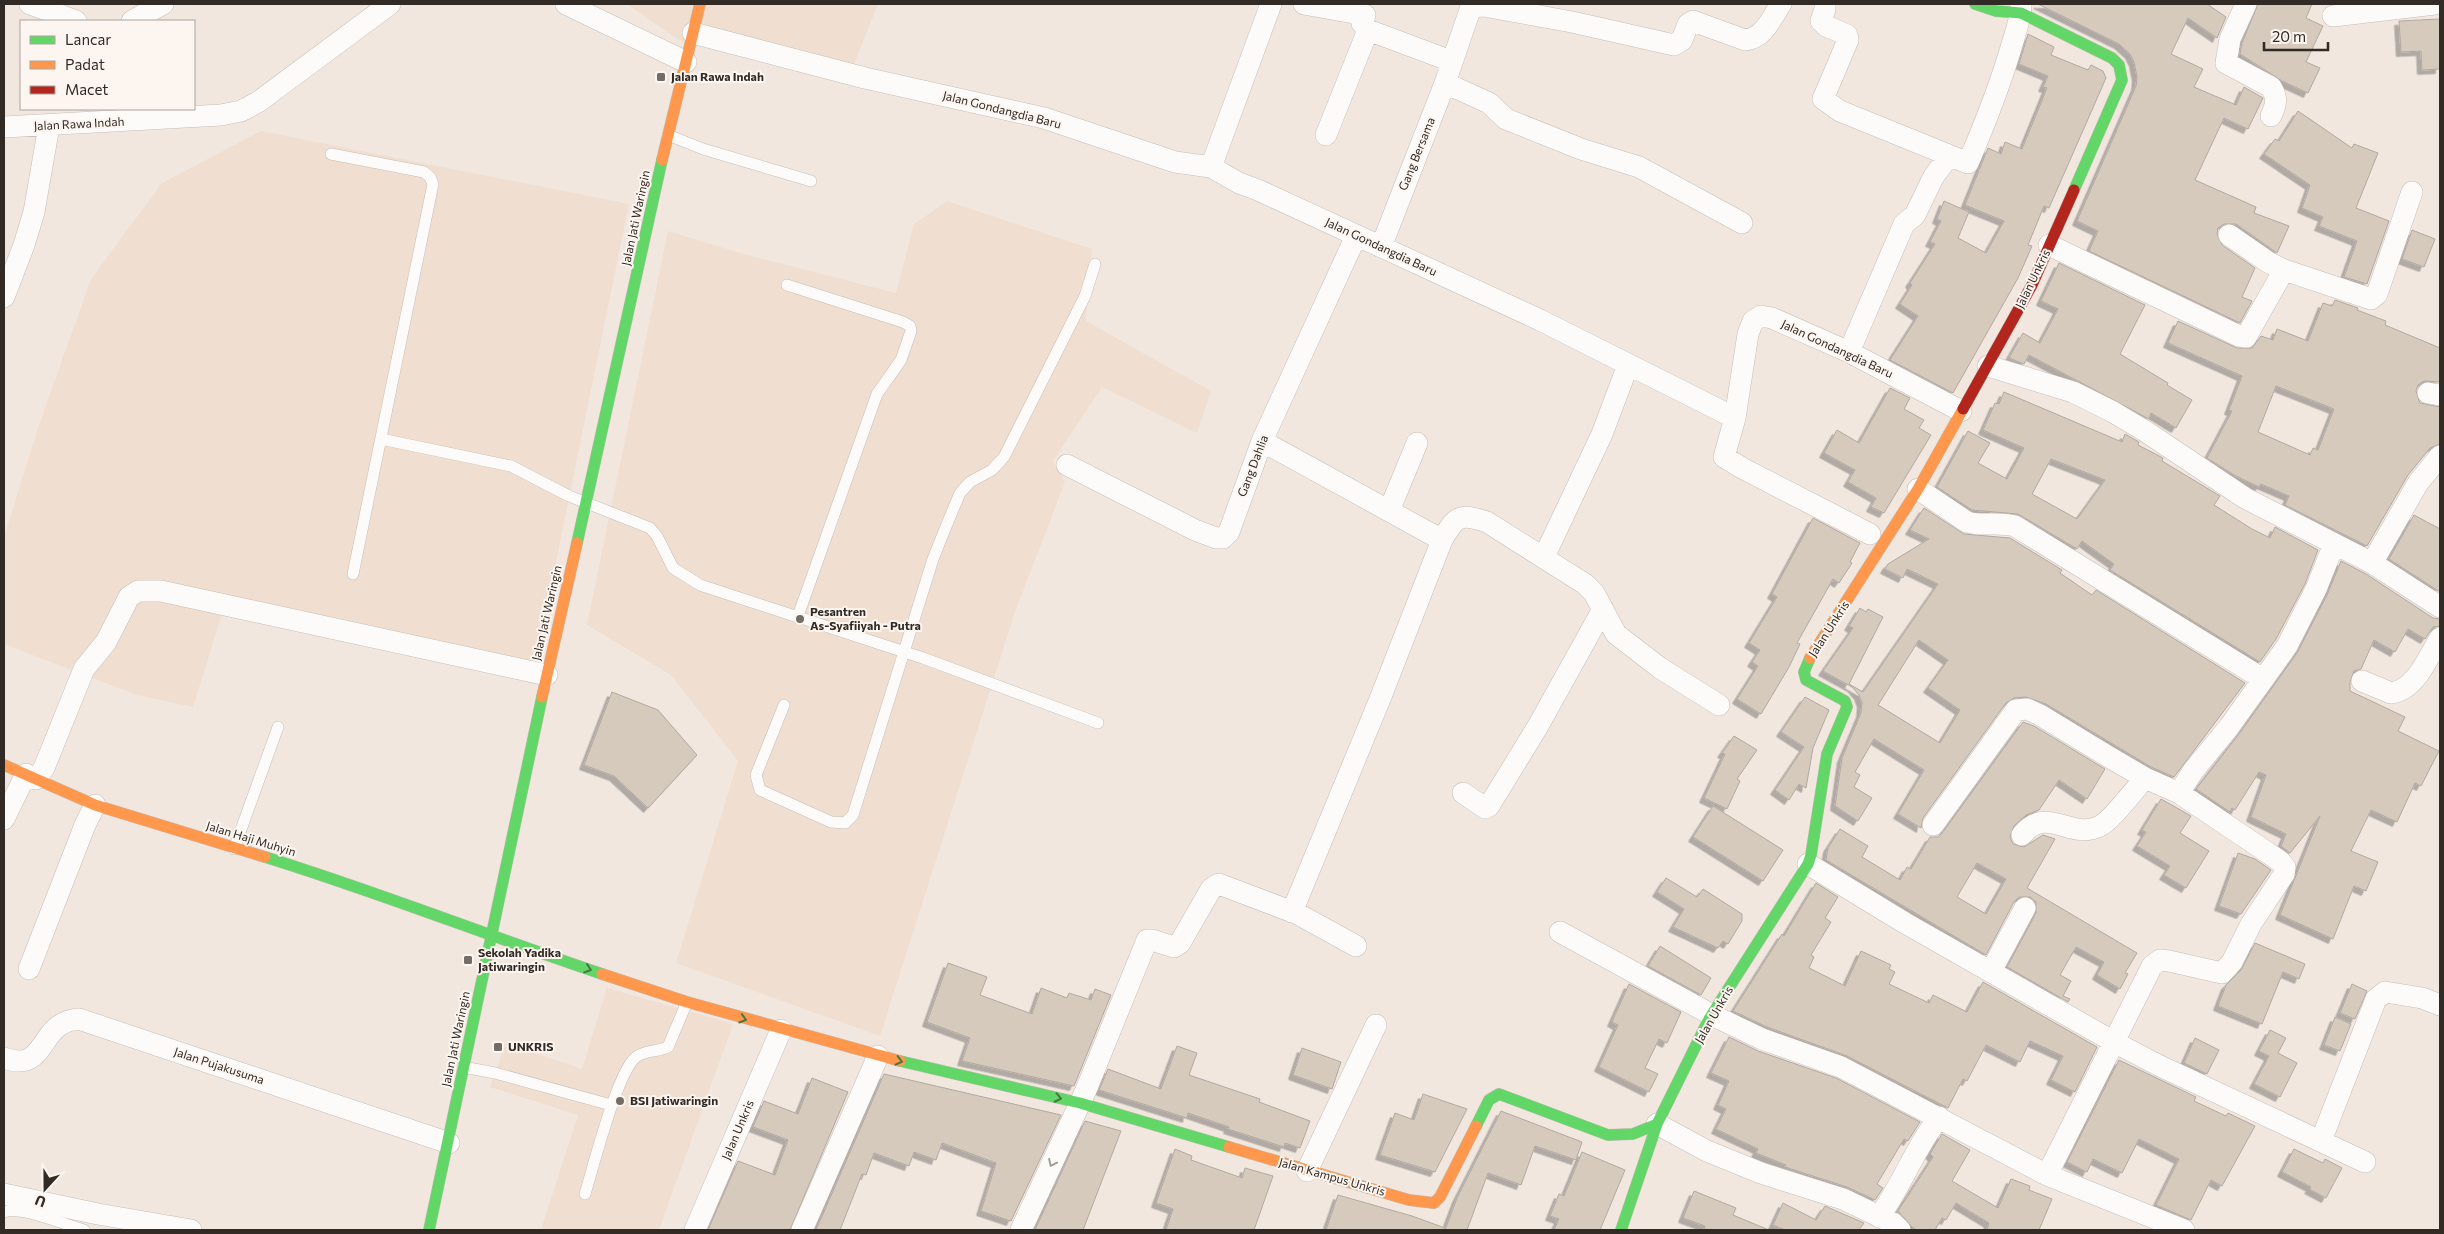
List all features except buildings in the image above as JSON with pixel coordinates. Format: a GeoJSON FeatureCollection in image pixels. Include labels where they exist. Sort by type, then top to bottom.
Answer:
{"type":"FeatureCollection","features":[{"type":"Feature","properties":{"kind":"street"},"geometry":{"type":"LineString","coordinates":[[30,4],[73,20]]}},
{"type":"Feature","properties":{"kind":"street"},"geometry":{"type":"LineString","coordinates":[[134,20],[163,4]]}},
{"type":"Feature","properties":{"kind":"street","name":"Jalan Rawa Indah"},"geometry":{"type":"LineString","coordinates":[[4,127],[220,115],[241,111],[258,102],[390,4]]}},
{"type":"Feature","properties":{"kind":"street"},"geometry":{"type":"LineString","coordinates":[[566,4],[686,62]]}},
{"type":"Feature","properties":{"kind":"street","name":"Jalan Jati Waringin"},"geometry":{"type":"LineString","coordinates":[[429,1230],[546,675],[668,135],[700,4]]}},
{"type":"Feature","properties":{"kind":"street"},"geometry":{"type":"LineString","coordinates":[[1211,167],[1271,4]]}},
{"type":"Feature","properties":{"kind":"street"},"geometry":{"type":"LineString","coordinates":[[1304,4],[1367,16],[1451,61]]}},
{"type":"Feature","properties":{"kind":"street"},"geometry":{"type":"LineString","coordinates":[[1472,5],[1572,22],[1674,45],[1682,40],[1688,24],[1693,21],[1744,40],[1753,39],[1762,34],[1782,4]]}},
{"type":"Feature","properties":{"kind":"street"},"geometry":{"type":"LineString","coordinates":[[1824,4],[1825,8],[1821,21],[1826,26],[1846,35],[1848,40],[1823,99],[1840,111],[1968,163],[1990,112],[2021,8],[1996,11],[1975,4]]}},
{"type":"Feature","properties":{"kind":"street"},"geometry":{"type":"LineString","coordinates":[[2246,4],[2230,39],[2226,63],[2271,87],[2276,104],[2271,116]]}},
{"type":"Feature","properties":{"kind":"street"},"geometry":{"type":"LineString","coordinates":[[2333,16],[2435,4]]}},
{"type":"Feature","properties":{"kind":"street","name":"Gang Bersama"},"geometry":{"type":"LineString","coordinates":[[1381,247],[1445,84],[1451,61],[1472,5]]}},
{"type":"Feature","properties":{"kind":"street","name":"Jalan Unkris"},"geometry":{"type":"LineString","coordinates":[[1621,1230],[1657,1124],[1712,1014],[1808,864],[1827,754],[1847,707],[1845,701],[1806,680],[1804,672],[1806,664],[1918,489],[2032,285],[2122,80],[2119,65],[2112,58],[2021,8]]}},
{"type":"Feature","properties":{"kind":"street"},"geometry":{"type":"LineString","coordinates":[[1326,135],[1367,16]]}},
{"type":"Feature","properties":{"kind":"street","name":"Jalan Gondangdia Baru"},"geometry":{"type":"LineString","coordinates":[[693,33],[865,78],[1044,118],[1175,162],[1211,167],[1239,183],[1540,320],[1735,418],[1748,334],[1753,321],[1761,316],[1772,318],[1849,352],[1961,411]]}},
{"type":"Feature","properties":{"kind":"street"},"geometry":{"type":"LineString","coordinates":[[1445,84],[1489,103],[1506,119],[1581,149],[1639,167],[1742,223]]}},
{"type":"Feature","properties":{"kind":"street"},"geometry":{"type":"LineString","coordinates":[[4,297],[24,245],[34,212],[48,126]]}},
{"type":"Feature","properties":{"kind":"street"},"geometry":{"type":"LineString","coordinates":[[1849,352],[1904,224],[1915,215],[1934,176],[1949,156]]}},
{"type":"Feature","properties":{"kind":"street"},"geometry":{"type":"LineString","coordinates":[[2229,235],[2268,262],[2284,270],[2371,299],[2377,294],[2412,192]]}},
{"type":"Feature","properties":{"kind":"street","name":"Gang Dahlia"},"geometry":{"type":"LineString","coordinates":[[1067,465],[1195,530],[1216,538],[1223,538],[1229,532],[1262,441],[1356,236]]}},
{"type":"Feature","properties":{"kind":"street"},"geometry":{"type":"LineString","coordinates":[[2049,245],[2239,336],[2246,337],[2284,270]]}},
{"type":"Feature","properties":{"kind":"street"},"geometry":{"type":"LineString","coordinates":[[1544,557],[1602,434],[1628,365]]}},
{"type":"Feature","properties":{"kind":"street"},"geometry":{"type":"LineString","coordinates":[[1988,366],[2072,392],[2113,412],[2145,431],[2245,498],[2372,563],[2440,607]]}},
{"type":"Feature","properties":{"kind":"street"},"geometry":{"type":"LineString","coordinates":[[1735,418],[1724,457],[1870,534]]}},
{"type":"Feature","properties":{"kind":"street"},"geometry":{"type":"LineString","coordinates":[[1262,441],[1442,540]]}},
{"type":"Feature","properties":{"kind":"street"},"geometry":{"type":"LineString","coordinates":[[1389,511],[1417,443]]}},
{"type":"Feature","properties":{"kind":"street"},"geometry":{"type":"LineString","coordinates":[[2372,563],[2418,483],[2440,456]]}},
{"type":"Feature","properties":{"kind":"street"},"geometry":{"type":"LineString","coordinates":[[1918,489],[1967,522],[1975,525],[2000,523],[2015,526],[2263,679]]}},
{"type":"Feature","properties":{"kind":"street"},"geometry":{"type":"LineString","coordinates":[[1292,912],[1380,698],[1442,540],[1453,521],[1459,517],[1470,516],[1487,522],[1584,584],[1594,593],[1616,634],[1627,644],[1660,668],[1719,705]]}},
{"type":"Feature","properties":{"kind":"street"},"geometry":{"type":"LineString","coordinates":[[2179,793],[2193,771],[2229,727],[2287,646],[2316,589],[2334,544]]}},
{"type":"Feature","properties":{"kind":"street"},"geometry":{"type":"LineString","coordinates":[[4,818],[31,777],[44,768],[84,669],[106,642],[129,597],[138,591],[161,591],[546,675]]}},
{"type":"Feature","properties":{"kind":"street"},"geometry":{"type":"LineString","coordinates":[[1464,793],[1481,806],[1485,808],[1489,806],[1538,726],[1603,609]]}},
{"type":"Feature","properties":{"kind":"street"},"geometry":{"type":"LineString","coordinates":[[2362,681],[2391,693],[2403,690],[2412,684],[2440,638]]}},
{"type":"Feature","properties":{"kind":"street"},"geometry":{"type":"LineString","coordinates":[[1933,825],[2016,710],[2027,709],[2145,778],[2179,793],[2280,861],[2285,867],[2284,874],[2251,924],[2232,962],[2222,973],[2169,960],[2160,960],[2152,966],[2047,1175]]}},
{"type":"Feature","properties":{"kind":"street","name":"Jalan Haji Muhyin"},"geometry":{"type":"LineString","coordinates":[[4,765],[95,805],[319,874],[492,936],[688,1002],[781,1030]]}},
{"type":"Feature","properties":{"kind":"street"},"geometry":{"type":"LineString","coordinates":[[2022,835],[2030,826],[2044,821],[2084,830],[2102,826],[2145,778]]}},
{"type":"Feature","properties":{"kind":"street"},"geometry":{"type":"LineString","coordinates":[[29,969],[85,825],[95,805]]}},
{"type":"Feature","properties":{"kind":"street"},"geometry":{"type":"LineString","coordinates":[[1808,864],[1904,923],[2114,1042],[2365,1162]]}},
{"type":"Feature","properties":{"kind":"street"},"geometry":{"type":"LineString","coordinates":[[1021,1230],[1080,1103],[1147,940],[1174,947],[1180,943],[1211,889],[1220,884],[1292,912],[1322,926],[1356,946]]}},
{"type":"Feature","properties":{"kind":"street"},"geometry":{"type":"LineString","coordinates":[[1991,971],[2026,908]]}},
{"type":"Feature","properties":{"kind":"street"},"geometry":{"type":"LineString","coordinates":[[1560,932],[1762,1039],[1841,1068],[1894,1097],[1939,1117],[2047,1175],[2184,1230]]}},
{"type":"Feature","properties":{"kind":"street"},"geometry":{"type":"LineString","coordinates":[[2321,1142],[2376,999],[2386,992],[2422,998],[2440,1005]]}},
{"type":"Feature","properties":{"kind":"street","name":"Jalan Pujakusuma"},"geometry":{"type":"LineString","coordinates":[[4,1058],[23,1062],[33,1057],[56,1026],[66,1020],[79,1019],[448,1143]]}},
{"type":"Feature","properties":{"kind":"street"},"geometry":{"type":"LineString","coordinates":[[1307,1171],[1376,1025]]}},
{"type":"Feature","properties":{"kind":"street","name":"Jalan Unkris"},"geometry":{"type":"LineString","coordinates":[[696,1230],[781,1030]]}},
{"type":"Feature","properties":{"kind":"street","name":"Jalan Kampus Unkris"},"geometry":{"type":"LineString","coordinates":[[781,1030],[961,1077],[1080,1103],[1409,1200],[1434,1203],[1440,1197],[1489,1100],[1500,1094],[1608,1134],[1622,1137],[1637,1134],[1657,1124]]}},
{"type":"Feature","properties":{"kind":"street"},"geometry":{"type":"LineString","coordinates":[[802,1230],[878,1056]]}},
{"type":"Feature","properties":{"kind":"street"},"geometry":{"type":"LineString","coordinates":[[1879,1217],[1894,1196],[1925,1135],[1939,1117]]}},
{"type":"Feature","properties":{"kind":"street"},"geometry":{"type":"LineString","coordinates":[[1657,1124],[1707,1151],[1761,1173],[1843,1199],[1892,1223],[1900,1230]]}},
{"type":"Feature","properties":{"kind":"street"},"geometry":{"type":"LineString","coordinates":[[4,1194],[95,1222],[184,1230]]}},
{"type":"Feature","properties":{"kind":"lane"},"geometry":{"type":"LineString","coordinates":[[668,135],[703,150],[811,182]]}},
{"type":"Feature","properties":{"kind":"lane"},"geometry":{"type":"LineString","coordinates":[[331,154],[424,172],[430,177],[432,184],[353,574]]}},
{"type":"Feature","properties":{"kind":"lane"},"geometry":{"type":"LineString","coordinates":[[784,705],[756,775],[756,783],[760,790],[831,822],[845,823],[853,816],[933,559],[960,494],[970,482],[992,470],[1004,457],[1085,296],[1095,264]]}},
{"type":"Feature","properties":{"kind":"lane"},"geometry":{"type":"LineString","coordinates":[[787,285],[903,322],[910,326],[911,330],[902,360],[878,394],[798,616]]}},
{"type":"Feature","properties":{"kind":"lane"},"geometry":{"type":"LineString","coordinates":[[381,439],[511,466],[586,504],[650,528],[657,536],[673,568],[700,585],[904,652],[1028,695],[1098,723]]}},
{"type":"Feature","properties":{"kind":"lane"},"geometry":{"type":"LineString","coordinates":[[234,849],[278,727]]}},
{"type":"Feature","properties":{"kind":"lane"},"geometry":{"type":"LineString","coordinates":[[585,1194],[612,1105],[633,1059],[639,1054],[668,1047],[688,1002]]}},
{"type":"Feature","properties":{"kind":"lane"},"geometry":{"type":"LineString","coordinates":[[463,1067],[495,1073],[612,1105]]}},
{"type":"Feature","properties":{"kind":"lane"},"geometry":{"type":"LineString","coordinates":[[4,1212],[9,1210],[36,1216],[84,1230]]}},
{"type":"Feature","properties":{"kind":"shaded area"},"geometry":{"type":"Polygon","coordinates":[[[627,4],[878,4],[848,79],[679,40],[627,4]]]}},
{"type":"Feature","properties":{"kind":"shaded area"},"geometry":{"type":"Polygon","coordinates":[[[261,131],[629,204],[535,665],[227,598],[193,707],[137,695],[4,644],[4,537],[40,422],[91,279],[162,183],[261,131]]]}},
{"type":"Feature","properties":{"kind":"shaded area","name":"Pesantren As-Syafiiyah - Putra"},"geometry":{"type":"Polygon","coordinates":[[[947,201],[1092,249],[1086,321],[1211,391],[1197,433],[1102,387],[1053,461],[1065,482],[1015,612],[880,1036],[676,963],[738,761],[671,675],[587,625],[668,231],[747,255],[896,293],[914,224],[947,201]]]}},
{"type":"Feature","properties":{"kind":"shaded area","name":"BSI Jatiwaringin"},"geometry":{"type":"Polygon","coordinates":[[[607,988],[733,1024],[659,1230],[541,1230],[578,1115],[490,1087],[506,1043],[582,1069],[607,988]]]}},
{"type":"Feature","properties":{"kind":"traffic: fast"},"geometry":{"type":"LineString","coordinates":[[1975,4],[1996,11],[2021,13],[2112,58],[2119,65],[2122,80],[2074,190]]}},
{"type":"Feature","properties":{"kind":"traffic: fast"},"geometry":{"type":"LineString","coordinates":[[577,543],[662,160]]}},
{"type":"Feature","properties":{"kind":"traffic: fast"},"geometry":{"type":"LineString","coordinates":[[1621,1230],[1657,1124],[1709,1019],[1808,864],[1811,855],[1827,754],[1847,707],[1845,701],[1806,680],[1804,672],[1810,658]]}},
{"type":"Feature","properties":{"kind":"traffic: fast"},"geometry":{"type":"LineString","coordinates":[[429,1230],[542,697]]}},
{"type":"Feature","properties":{"kind":"traffic: fast"},"geometry":{"type":"LineString","coordinates":[[265,857],[602,974]]}},
{"type":"Feature","properties":{"kind":"traffic: fast"},"geometry":{"type":"LineString","coordinates":[[900,1061],[1080,1103],[1229,1147]]}},
{"type":"Feature","properties":{"kind":"traffic: fast"},"geometry":{"type":"LineString","coordinates":[[1476,1126],[1489,1100],[1499,1094],[1608,1135],[1633,1134],[1657,1124]]}},
{"type":"Feature","properties":{"kind":"traffic: slow"},"geometry":{"type":"LineString","coordinates":[[662,160],[700,4]]}},
{"type":"Feature","properties":{"kind":"traffic: slow"},"geometry":{"type":"LineString","coordinates":[[1810,658],[1918,489],[1963,409]]}},
{"type":"Feature","properties":{"kind":"traffic: slow"},"geometry":{"type":"LineString","coordinates":[[542,697],[577,543]]}},
{"type":"Feature","properties":{"kind":"traffic: slow"},"geometry":{"type":"LineString","coordinates":[[4,765],[95,805],[265,857]]}},
{"type":"Feature","properties":{"kind":"traffic: slow"},"geometry":{"type":"LineString","coordinates":[[602,974],[687,1002],[900,1061]]}},
{"type":"Feature","properties":{"kind":"traffic: slow"},"geometry":{"type":"LineString","coordinates":[[1229,1147],[1409,1200],[1434,1203],[1440,1197],[1476,1126]]}},
{"type":"Feature","properties":{"kind":"traffic: jam"},"geometry":{"type":"LineString","coordinates":[[1963,409],[2032,285],[2074,190]]}},
{"type":"Feature","properties":{"kind":"place","name":"Jalan Rawa Indah"},"geometry":{"type":"Point","coordinates":[661,77]}},
{"type":"Feature","properties":{"kind":"place","name":"Pesantren As-Syafiiyah - Putra"},"geometry":{"type":"Point","coordinates":[800,619]}},
{"type":"Feature","properties":{"kind":"place","name":"Sekolah Yadika Jatiwaringin"},"geometry":{"type":"Point","coordinates":[468,960]}},
{"type":"Feature","properties":{"kind":"place","name":"UNKRIS"},"geometry":{"type":"Point","coordinates":[498,1047]}},
{"type":"Feature","properties":{"kind":"place","name":"BSI Jatiwaringin"},"geometry":{"type":"Point","coordinates":[620,1101]}}]}
